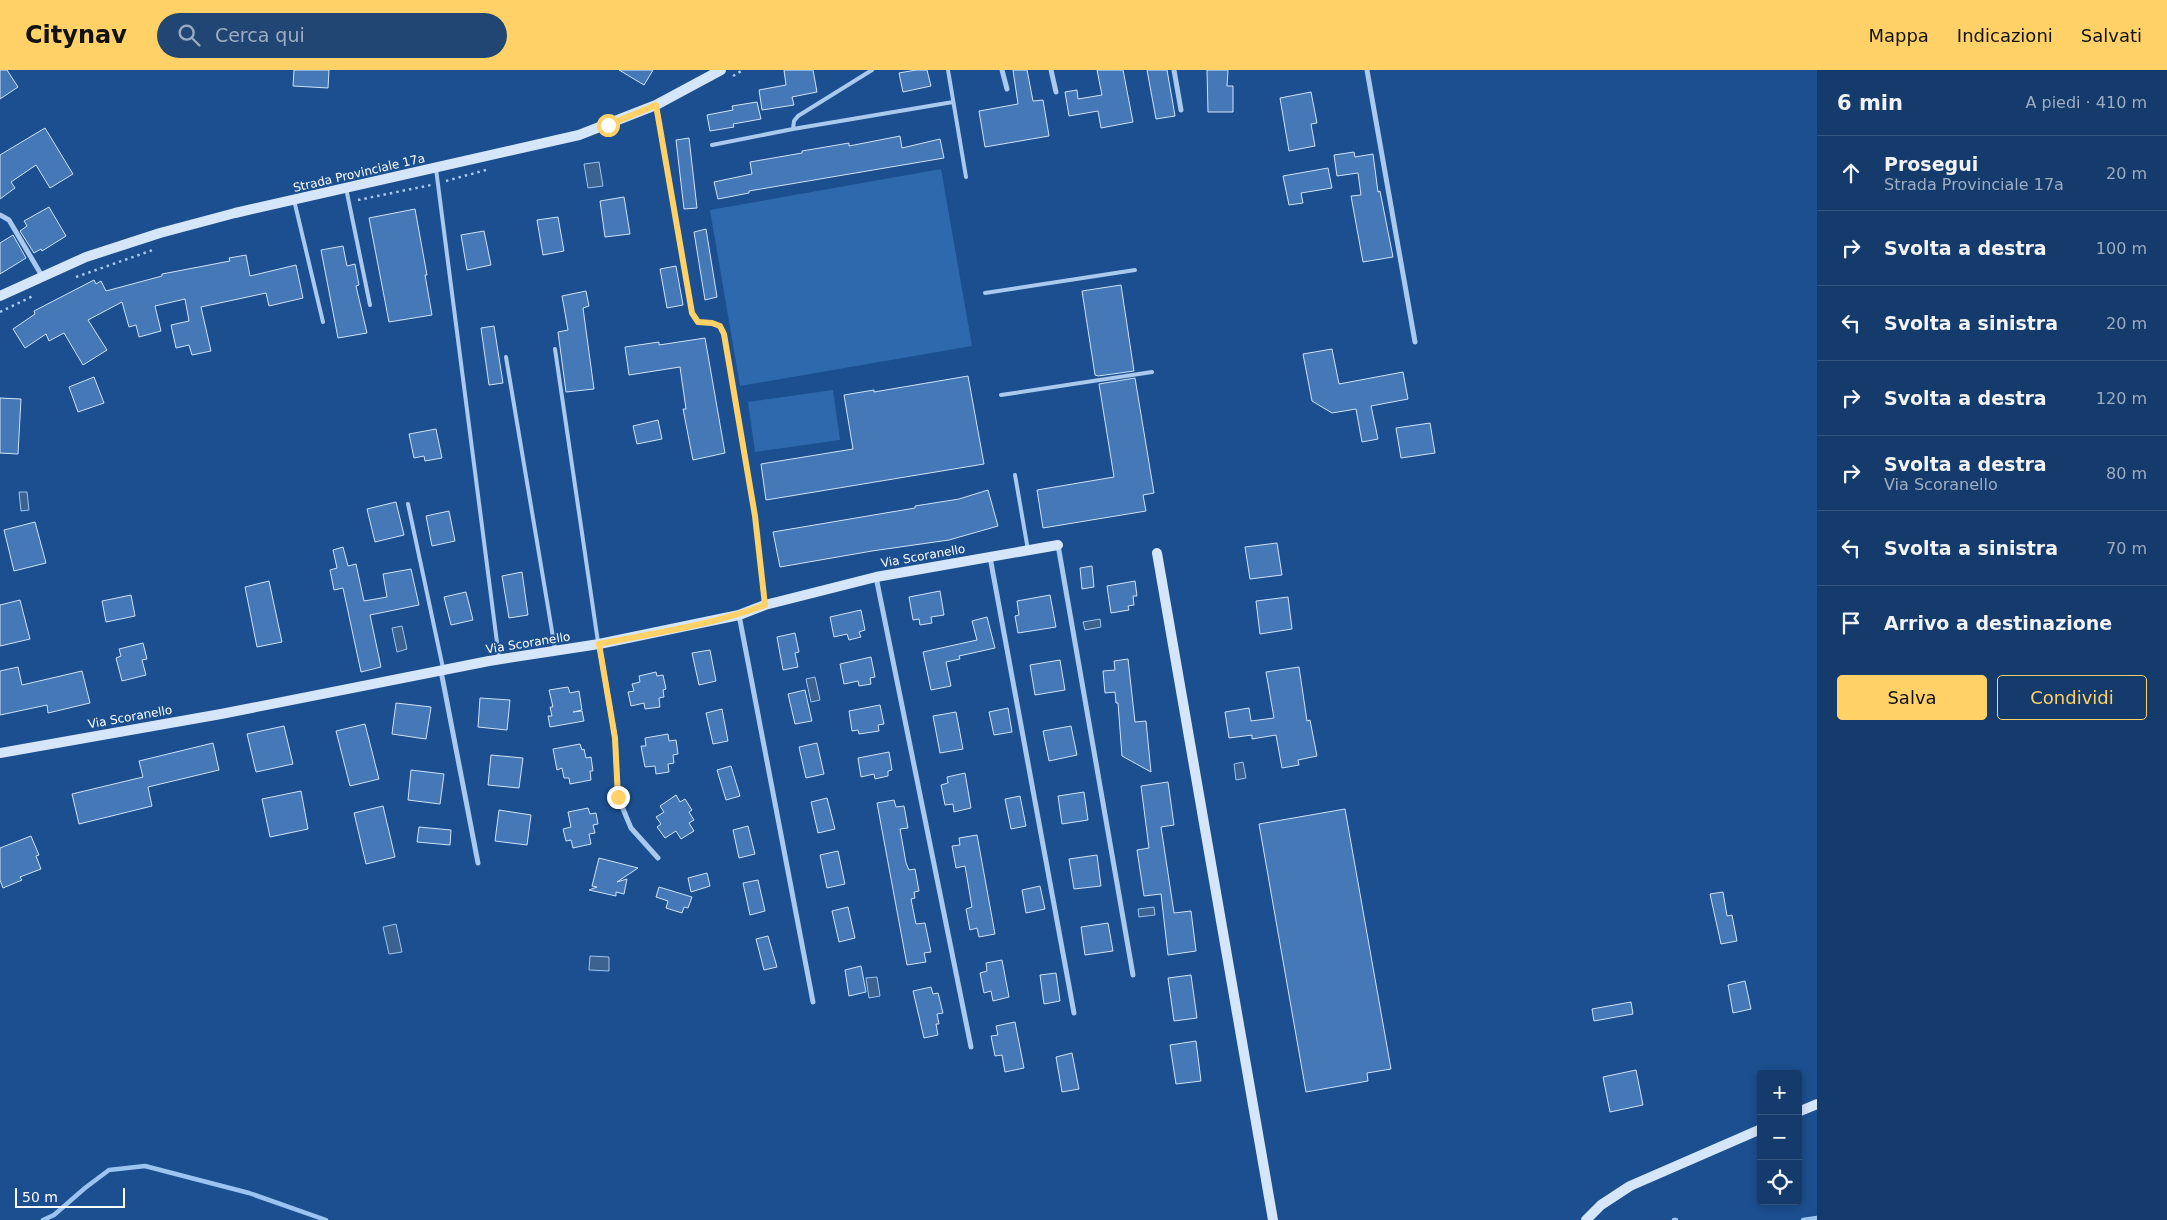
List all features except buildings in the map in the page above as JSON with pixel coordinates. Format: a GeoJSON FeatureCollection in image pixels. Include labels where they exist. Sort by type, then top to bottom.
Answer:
{"type":"FeatureCollection","features":[{"type":"Feature","properties":{"kind":"street","name":"Strada Provinciale 17a"},"geometry":{"type":"LineString","coordinates":[[0,296],[42,276],[124,243],[235,213],[579,135],[656,105],[721,70]]}},
{"type":"Feature","properties":{"kind":"street"},"geometry":{"type":"LineString","coordinates":[[1002,70],[1007,89]]}},
{"type":"Feature","properties":{"kind":"street"},"geometry":{"type":"LineString","coordinates":[[1051,70],[1056,92]]}},
{"type":"Feature","properties":{"kind":"street"},"geometry":{"type":"LineString","coordinates":[[1174,70],[1181,110]]}},
{"type":"Feature","properties":{"kind":"street"},"geometry":{"type":"LineString","coordinates":[[1367,70],[1416,342]]}},
{"type":"Feature","properties":{"kind":"street"},"geometry":{"type":"LineString","coordinates":[[0,215],[9,220],[42,276]]}},
{"type":"Feature","properties":{"kind":"street"},"geometry":{"type":"LineString","coordinates":[[1058,545],[1133,976]]}},
{"type":"Feature","properties":{"kind":"street","name":"Via Scoranello"},"geometry":{"type":"LineString","coordinates":[[0,753],[221,714],[442,670],[599,644],[739,615],[765,605],[876,577],[1058,545]]}},
{"type":"Feature","properties":{"kind":"street"},"geometry":{"type":"LineString","coordinates":[[1156,553],[1214,870],[1273,1220]]}},
{"type":"Feature","properties":{"kind":"street"},"geometry":{"type":"LineString","coordinates":[[990,556],[1074,1013]]}},
{"type":"Feature","properties":{"kind":"street"},"geometry":{"type":"LineString","coordinates":[[876,577],[971,1047]]}},
{"type":"Feature","properties":{"kind":"street"},"geometry":{"type":"LineString","coordinates":[[739,615],[814,1002]]}},
{"type":"Feature","properties":{"kind":"street"},"geometry":{"type":"LineString","coordinates":[[599,644],[615,738],[618,797],[631,828],[658,858]]}},
{"type":"Feature","properties":{"kind":"street"},"geometry":{"type":"LineString","coordinates":[[442,670],[478,863]]}},
{"type":"Feature","properties":{"kind":"street"},"geometry":{"type":"LineString","coordinates":[[1802,1110],[1817,1104]]}},
{"type":"Feature","properties":{"kind":"street"},"geometry":{"type":"LineString","coordinates":[[1586,1220],[1601,1205],[1630,1186],[1757,1131]]}},
{"type":"Feature","properties":{"kind":"lane"},"geometry":{"type":"LineString","coordinates":[[793,129],[794,121],[798,116],[872,70]]}},
{"type":"Feature","properties":{"kind":"lane"},"geometry":{"type":"LineString","coordinates":[[948,70],[966,177]]}},
{"type":"Feature","properties":{"kind":"lane"},"geometry":{"type":"LineString","coordinates":[[712,145],[793,129],[953,102]]}},
{"type":"Feature","properties":{"kind":"lane"},"geometry":{"type":"LineString","coordinates":[[656,105],[692,313],[698,322],[712,323],[720,326],[724,334],[755,516],[765,605]]}},
{"type":"Feature","properties":{"kind":"lane"},"geometry":{"type":"LineString","coordinates":[[436,168],[500,660]]}},
{"type":"Feature","properties":{"kind":"lane"},"geometry":{"type":"LineString","coordinates":[[346,188],[370,305]]}},
{"type":"Feature","properties":{"kind":"lane"},"geometry":{"type":"LineString","coordinates":[[294,200],[323,322]]}},
{"type":"Feature","properties":{"kind":"lane"},"geometry":{"type":"LineString","coordinates":[[985,293],[1135,270]]}},
{"type":"Feature","properties":{"kind":"lane"},"geometry":{"type":"LineString","coordinates":[[555,349],[599,644]]}},
{"type":"Feature","properties":{"kind":"lane"},"geometry":{"type":"LineString","coordinates":[[506,357],[556,651]]}},
{"type":"Feature","properties":{"kind":"lane"},"geometry":{"type":"LineString","coordinates":[[1001,395],[1152,372]]}},
{"type":"Feature","properties":{"kind":"lane"},"geometry":{"type":"LineString","coordinates":[[1015,475],[1028,550]]}},
{"type":"Feature","properties":{"kind":"lane"},"geometry":{"type":"LineString","coordinates":[[408,504],[442,670]]}},
{"type":"Feature","properties":{"kind":"shaded area"},"geometry":{"type":"Polygon","coordinates":[[[599,162],[603,186],[588,188],[584,164],[599,162]]]}},
{"type":"Feature","properties":{"kind":"shaded area"},"geometry":{"type":"Polygon","coordinates":[[[941,169],[972,346],[740,386],[710,210],[941,169]]]}},
{"type":"Feature","properties":{"kind":"shaded area"},"geometry":{"type":"Polygon","coordinates":[[[833,390],[840,440],[755,452],[748,402],[833,390]]]}},
{"type":"Feature","properties":{"kind":"shaded area"},"geometry":{"type":"Polygon","coordinates":[[[19,492],[27,492],[29,510],[21,511],[19,492]]]}},
{"type":"Feature","properties":{"kind":"shaded area"},"geometry":{"type":"Polygon","coordinates":[[[1100,619],[1101,627],[1085,630],[1083,622],[1100,619]]]}},
{"type":"Feature","properties":{"kind":"shaded area"},"geometry":{"type":"Polygon","coordinates":[[[402,626],[407,649],[397,652],[392,628],[402,626]]]}},
{"type":"Feature","properties":{"kind":"shaded area"},"geometry":{"type":"Polygon","coordinates":[[[815,677],[820,700],[811,702],[806,679],[815,677]]]}},
{"type":"Feature","properties":{"kind":"shaded area"},"geometry":{"type":"Polygon","coordinates":[[[1243,762],[1246,778],[1236,780],[1234,764],[1243,762]]]}},
{"type":"Feature","properties":{"kind":"shaded area"},"geometry":{"type":"Polygon","coordinates":[[[1154,907],[1155,915],[1139,917],[1138,909],[1154,907]]]}},
{"type":"Feature","properties":{"kind":"shaded area"},"geometry":{"type":"Polygon","coordinates":[[[396,924],[402,952],[389,954],[383,927],[396,924]]]}},
{"type":"Feature","properties":{"kind":"shaded area"},"geometry":{"type":"Polygon","coordinates":[[[590,956],[609,957],[609,971],[589,970],[590,956]]]}},
{"type":"Feature","properties":{"kind":"shaded area"},"geometry":{"type":"Polygon","coordinates":[[[877,977],[880,996],[869,998],[866,978],[877,977]]]}},
{"type":"Feature","properties":{"kind":"waterway"},"geometry":{"type":"LineString","coordinates":[[43,1220],[54,1215],[109,1170],[145,1166],[249,1193],[326,1220]]}},
{"type":"Feature","properties":{"kind":"waterway"},"geometry":{"type":"LineString","coordinates":[[1803,1220],[1817,1218]]}},
{"type":"Feature","properties":{"kind":"route"},"geometry":{"type":"LineString","coordinates":[[608,125],[656,105],[692,313],[694,319],[698,322],[712,323],[720,326],[724,334],[755,516],[765,605],[739,615],[710,622],[599,644],[615,738],[618,797]]}}]}
